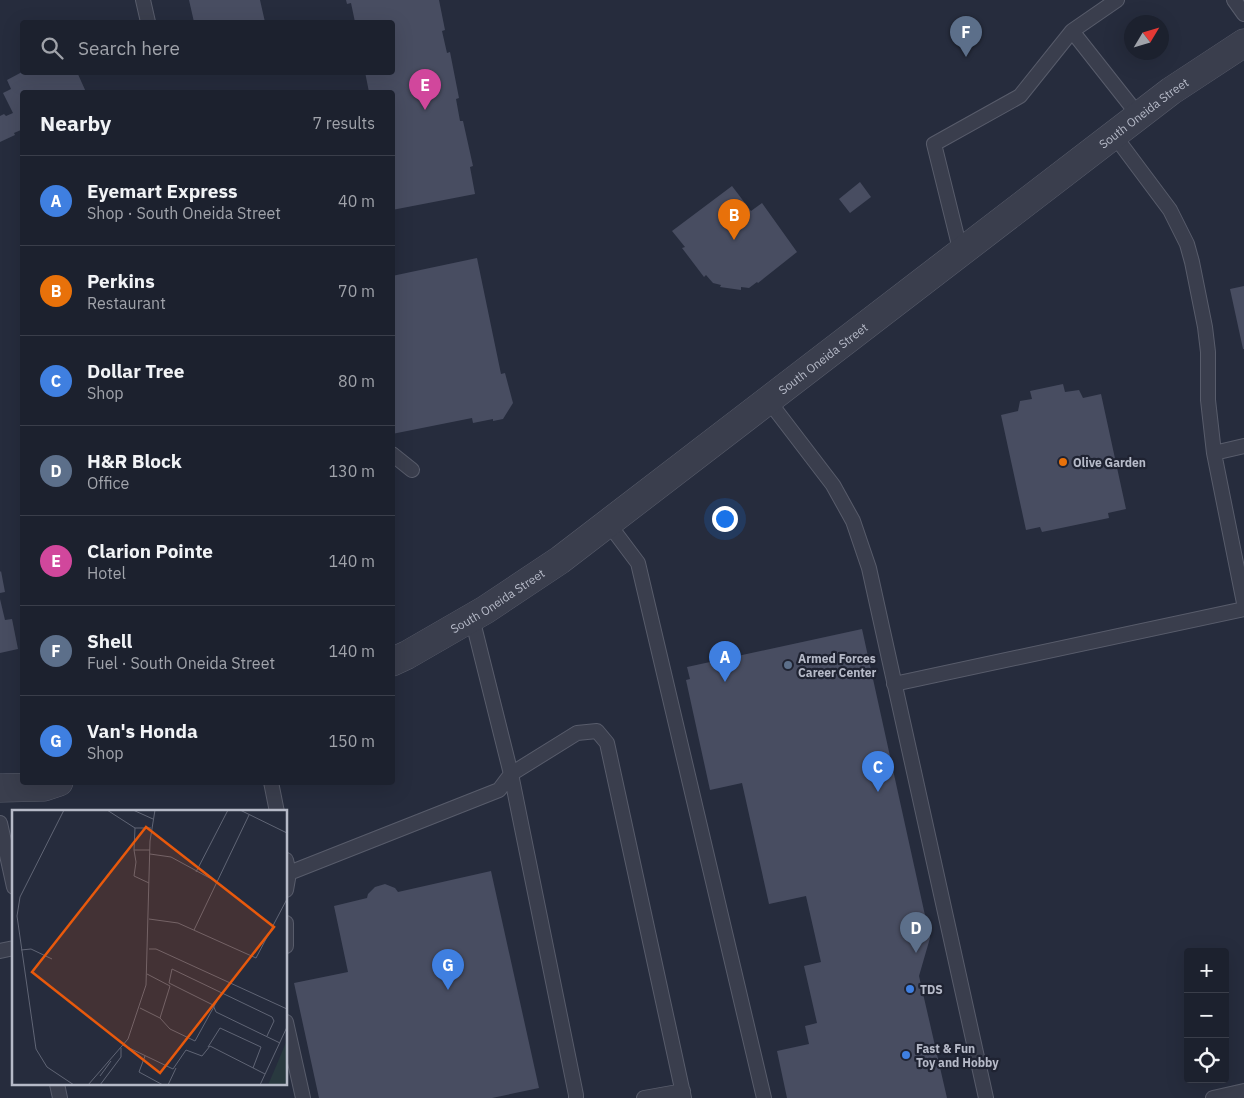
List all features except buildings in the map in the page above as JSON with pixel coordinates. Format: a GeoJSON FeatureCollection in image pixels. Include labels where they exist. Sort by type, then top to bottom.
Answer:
{"type":"FeatureCollection","features":[{"type":"Feature","properties":{"kind":"street","name":"South Oneida Street"},"geometry":{"type":"LineString","coordinates":[[395,661],[407,656],[472,618],[560,560],[1185,81],[1244,43]]}},
{"type":"Feature","properties":{"kind":"street"},"geometry":{"type":"LineString","coordinates":[[0,788],[44,787],[50,785]]}},
{"type":"Feature","properties":{"kind":"lane"},"geometry":{"type":"LineString","coordinates":[[143,0],[148,20]]}},
{"type":"Feature","properties":{"kind":"lane"},"geometry":{"type":"LineString","coordinates":[[961,253],[934,144],[1020,96],[1072,31],[1117,0]]}},
{"type":"Feature","properties":{"kind":"lane"},"geometry":{"type":"LineString","coordinates":[[1234,0],[1244,14]]}},
{"type":"Feature","properties":{"kind":"lane"},"geometry":{"type":"LineString","coordinates":[[1072,31],[1139,116]]}},
{"type":"Feature","properties":{"kind":"lane"},"geometry":{"type":"LineString","coordinates":[[1114,135],[1170,210],[1187,244],[1206,327],[1209,408],[1214,453],[1244,603]]}},
{"type":"Feature","properties":{"kind":"lane"},"geometry":{"type":"LineString","coordinates":[[768,400],[833,485],[853,521],[869,568],[986,1098]]}},
{"type":"Feature","properties":{"kind":"lane"},"geometry":{"type":"LineString","coordinates":[[1214,453],[1244,446]]}},
{"type":"Feature","properties":{"kind":"lane"},"geometry":{"type":"LineString","coordinates":[[395,456],[412,470]]}},
{"type":"Feature","properties":{"kind":"lane"},"geometry":{"type":"LineString","coordinates":[[608,522],[638,563],[764,1098]]}},
{"type":"Feature","properties":{"kind":"lane"},"geometry":{"type":"LineString","coordinates":[[894,684],[1244,609]]}},
{"type":"Feature","properties":{"kind":"lane"},"geometry":{"type":"LineString","coordinates":[[472,618],[511,774],[576,1098]]}},
{"type":"Feature","properties":{"kind":"lane"},"geometry":{"type":"LineString","coordinates":[[288,866],[499,790],[511,774],[577,733],[597,731],[607,743],[683,1094],[644,1098]]}},
{"type":"Feature","properties":{"kind":"lane"},"geometry":{"type":"LineString","coordinates":[[272,785],[277,810]]}},
{"type":"Feature","properties":{"kind":"lane"},"geometry":{"type":"LineString","coordinates":[[0,823],[12,878]]}},
{"type":"Feature","properties":{"kind":"lane"},"geometry":{"type":"LineString","coordinates":[[288,1031],[303,1098]]}},
{"type":"Feature","properties":{"kind":"lane"},"geometry":{"type":"LineString","coordinates":[[1213,1098],[1244,1091]]}},
{"type":"Feature","properties":{"kind":"place","name":"Shell"},"geometry":{"type":"Point","coordinates":[966,57]}},
{"type":"Feature","properties":{"kind":"place","name":"Clarion Pointe"},"geometry":{"type":"Point","coordinates":[425,110]}},
{"type":"Feature","properties":{"kind":"place","name":"Perkins"},"geometry":{"type":"Point","coordinates":[734,240]}},
{"type":"Feature","properties":{"kind":"place","name":"Olive Garden"},"geometry":{"type":"Point","coordinates":[1063,462]}},
{"type":"Feature","properties":{"kind":"place","name":"Armed Forces Career Center"},"geometry":{"type":"Point","coordinates":[788,665]}},
{"type":"Feature","properties":{"kind":"place","name":"Eyemart Express"},"geometry":{"type":"Point","coordinates":[725,682]}},
{"type":"Feature","properties":{"kind":"place","name":"Dollar Tree"},"geometry":{"type":"Point","coordinates":[878,792]}},
{"type":"Feature","properties":{"kind":"place","name":"H&R Block"},"geometry":{"type":"Point","coordinates":[916,953]}},
{"type":"Feature","properties":{"kind":"place","name":"TDS"},"geometry":{"type":"Point","coordinates":[910,989]}},
{"type":"Feature","properties":{"kind":"place","name":"Van's Honda"},"geometry":{"type":"Point","coordinates":[448,990]}},
{"type":"Feature","properties":{"kind":"place","name":"Fast & Fun Toy and Hobby"},"geometry":{"type":"Point","coordinates":[906,1055]}}]}
